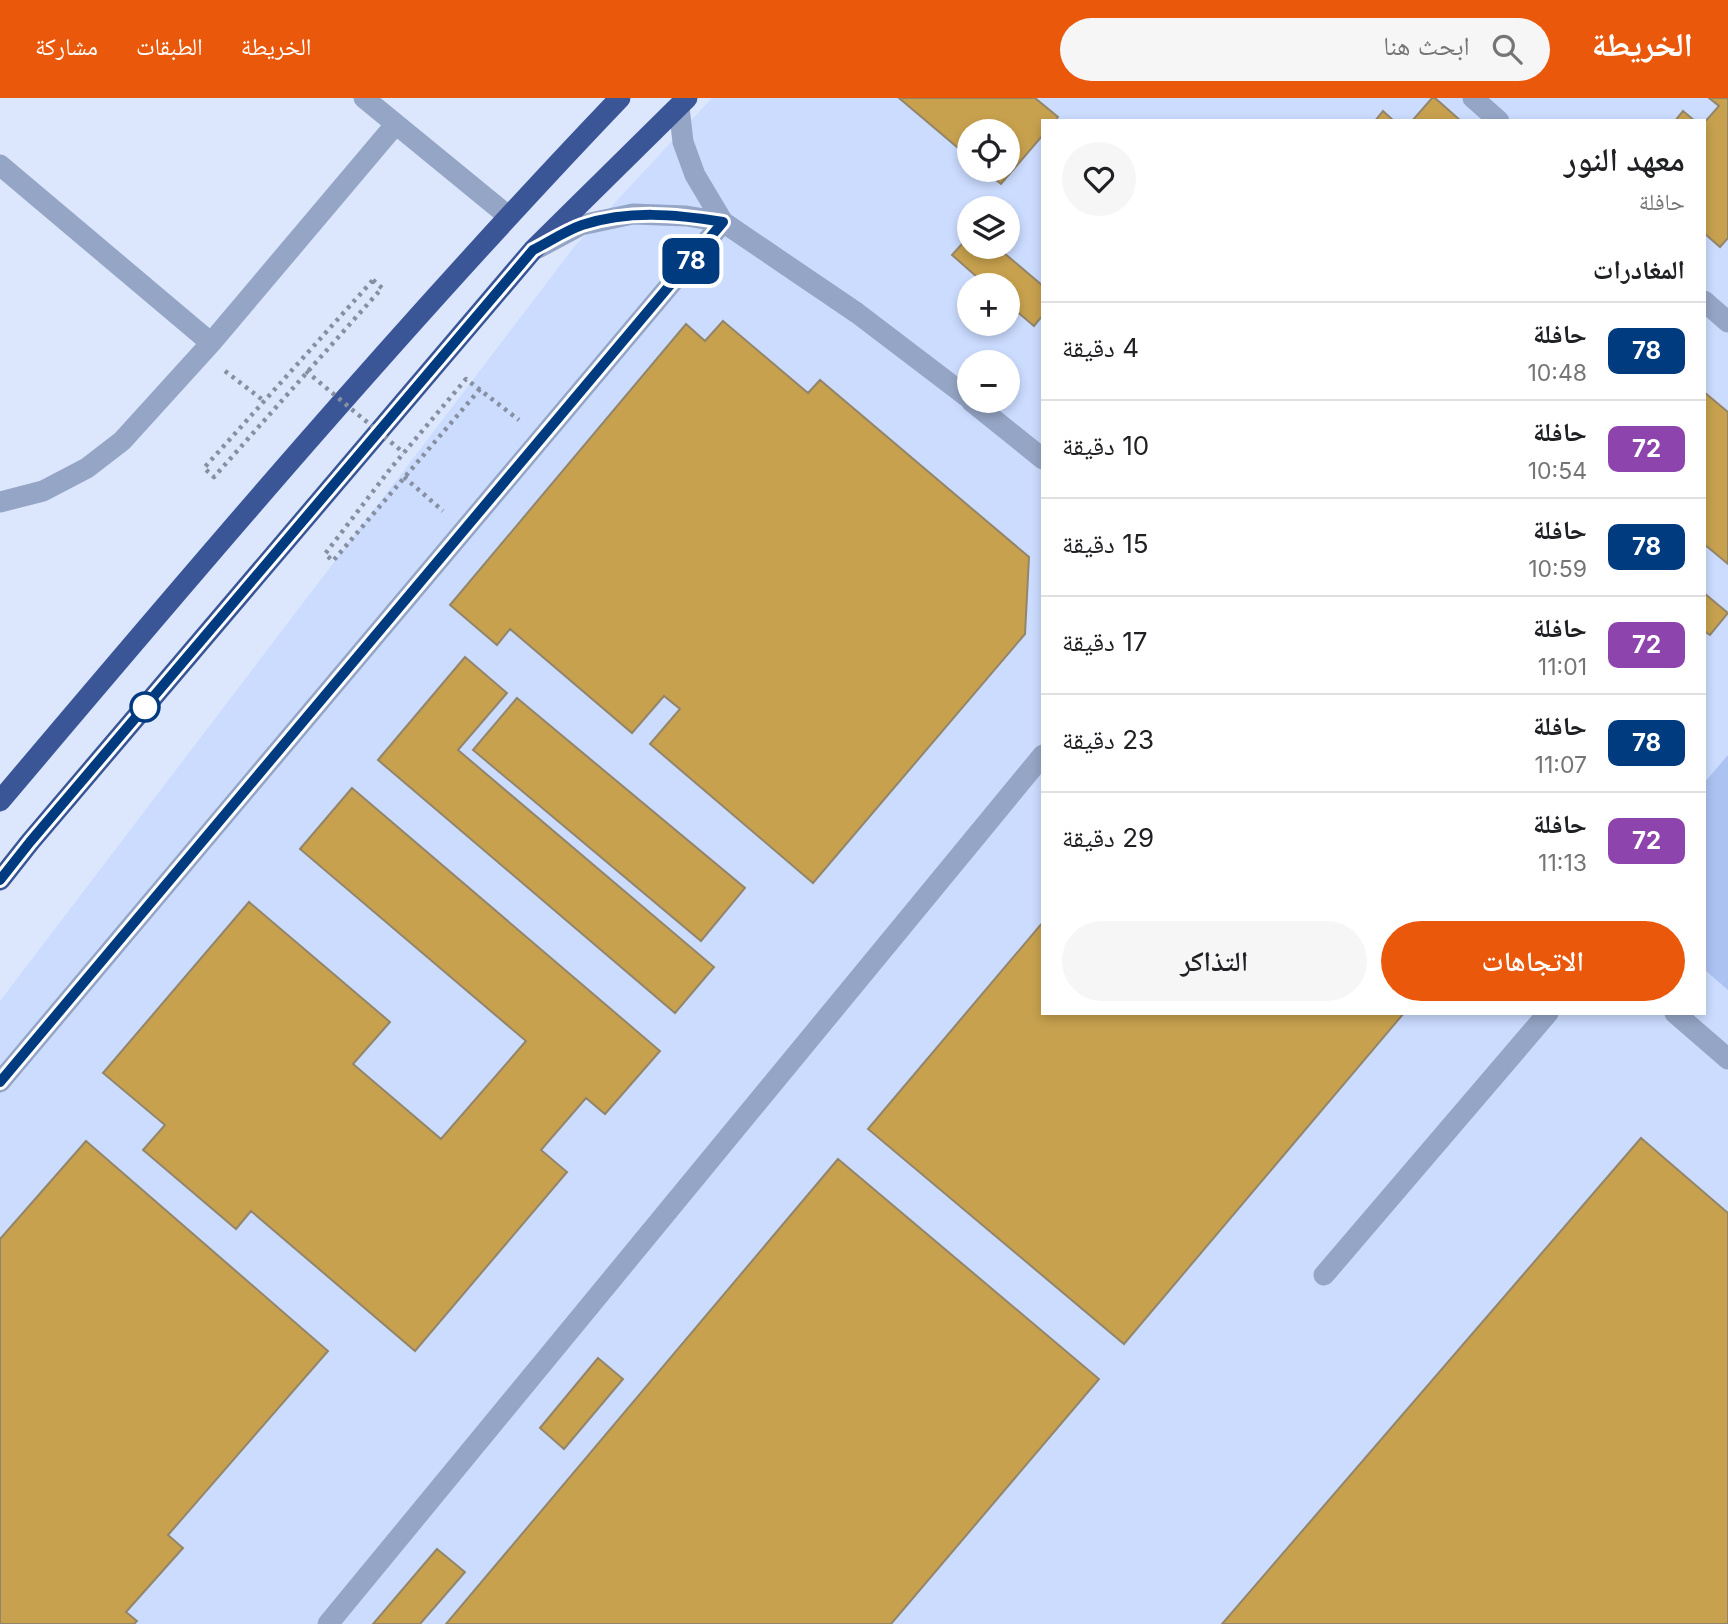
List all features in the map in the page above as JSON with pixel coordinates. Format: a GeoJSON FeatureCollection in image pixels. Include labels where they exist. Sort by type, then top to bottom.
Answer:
{"type":"FeatureCollection","features":[{"type":"Feature","properties":{"kind":"highway"},"geometry":{"type":"LineString","coordinates":[[0,801],[239,518],[508,216],[620,98]]}},
{"type":"Feature","properties":{"kind":"highway"},"geometry":{"type":"LineString","coordinates":[[0,880],[533,250],[683,102]]}},
{"type":"Feature","properties":{"kind":"street"},"geometry":{"type":"LineString","coordinates":[[364,98],[508,216]]}},
{"type":"Feature","properties":{"kind":"street"},"geometry":{"type":"LineString","coordinates":[[1472,98],[1497,119]]}},
{"type":"Feature","properties":{"kind":"street"},"geometry":{"type":"LineString","coordinates":[[683,102],[683,142],[695,175],[723,222]]}},
{"type":"Feature","properties":{"kind":"street"},"geometry":{"type":"LineString","coordinates":[[0,502],[43,491],[87,468],[122,441],[206,349],[395,125]]}},
{"type":"Feature","properties":{"kind":"street"},"geometry":{"type":"LineString","coordinates":[[0,165],[206,349]]}},
{"type":"Feature","properties":{"kind":"street"},"geometry":{"type":"LineString","coordinates":[[533,250],[581,225],[633,214],[686,216],[723,222],[857,313],[957,390]]}},
{"type":"Feature","properties":{"kind":"street"},"geometry":{"type":"LineString","coordinates":[[0,1082],[723,222]]}},
{"type":"Feature","properties":{"kind":"street"},"geometry":{"type":"LineString","coordinates":[[1706,303],[1728,322]]}},
{"type":"Feature","properties":{"kind":"street"},"geometry":{"type":"LineString","coordinates":[[986,413],[1041,457]]}},
{"type":"Feature","properties":{"kind":"street"},"geometry":{"type":"LineString","coordinates":[[328,1624],[1041,757]]}},
{"type":"Feature","properties":{"kind":"street"},"geometry":{"type":"LineString","coordinates":[[1324,1275],[1546,1015]]}},
{"type":"Feature","properties":{"kind":"street"},"geometry":{"type":"LineString","coordinates":[[1677,1015],[1728,1059]]}},
{"type":"Feature","properties":{"kind":"path"},"geometry":{"type":"LineString","coordinates":[[373,280],[382,288],[214,477],[204,468],[264,401],[373,280]]}},
{"type":"Feature","properties":{"kind":"path"},"geometry":{"type":"LineString","coordinates":[[206,349],[264,401]]}},
{"type":"Feature","properties":{"kind":"path"},"geometry":{"type":"LineString","coordinates":[[306,372],[404,453]]}},
{"type":"Feature","properties":{"kind":"path"},"geometry":{"type":"LineString","coordinates":[[480,390],[333,561],[325,554],[466,379],[542,437]]}},
{"type":"Feature","properties":{"kind":"path"},"geometry":{"type":"LineString","coordinates":[[404,477],[464,530]]}},
{"type":"Feature","properties":{"kind":"shaded area"},"geometry":{"type":"Polygon","coordinates":[[[712,98],[1728,98],[1728,1624],[0,1624],[0,1001],[574,247],[712,98]]]}},
{"type":"Feature","properties":{"kind":"shaded area"},"geometry":{"type":"Polygon","coordinates":[[[1728,755],[1728,990],[1706,971],[1706,781],[1728,755]]]}},
{"type":"Feature","properties":{"kind":"building"},"geometry":{"type":"Polygon","coordinates":[[[899,98],[1035,98],[1058,117],[1041,119],[1041,137],[1020,162],[1020,119],[957,119],[957,147],[899,98]]]}},
{"type":"Feature","properties":{"kind":"building"},"geometry":{"type":"Polygon","coordinates":[[[1432,98],[1435,98],[1459,119],[1414,119],[1432,98]]]}},
{"type":"Feature","properties":{"kind":"building"},"geometry":{"type":"Polygon","coordinates":[[[1709,98],[1728,98],[1728,238],[1720,247],[1706,235],[1706,121],[1719,106],[1709,98]]]}},
{"type":"Feature","properties":{"kind":"building"},"geometry":{"type":"Polygon","coordinates":[[[1383,111],[1392,119],[1377,119],[1383,111]]]}},
{"type":"Feature","properties":{"kind":"building"},"geometry":{"type":"Polygon","coordinates":[[[1683,111],[1693,119],[1677,119],[1683,111]]]}},
{"type":"Feature","properties":{"kind":"building"},"geometry":{"type":"Polygon","coordinates":[[[957,249],[957,259],[1011,259],[1041,284],[1041,317],[1034,326],[1020,314],[1020,273],[972,273],[952,255],[957,249]]]}},
{"type":"Feature","properties":{"kind":"building"},"geometry":{"type":"Polygon","coordinates":[[[723,321],[808,393],[820,380],[1029,557],[1025,634],[813,883],[650,744],[680,709],[664,696],[632,733],[510,629],[497,645],[450,605],[686,324],[705,341],[723,321]]]}},
{"type":"Feature","properties":{"kind":"building"},"geometry":{"type":"Polygon","coordinates":[[[1706,394],[1728,412],[1728,564],[1706,546],[1706,394]]]}},
{"type":"Feature","properties":{"kind":"building"},"geometry":{"type":"Polygon","coordinates":[[[1706,595],[1728,613],[1710,635],[1706,632],[1706,595]]]}},
{"type":"Feature","properties":{"kind":"building"},"geometry":{"type":"Polygon","coordinates":[[[465,657],[507,693],[458,750],[714,967],[675,1013],[378,760],[465,657]]]}},
{"type":"Feature","properties":{"kind":"building"},"geometry":{"type":"Polygon","coordinates":[[[517,698],[745,888],[701,941],[473,750],[517,698]]]}},
{"type":"Feature","properties":{"kind":"building"},"geometry":{"type":"Polygon","coordinates":[[[352,788],[660,1051],[605,1114],[586,1098],[541,1150],[567,1172],[415,1351],[251,1211],[236,1229],[143,1150],[165,1125],[103,1073],[249,902],[390,1022],[353,1064],[441,1139],[526,1041],[300,849],[352,788]]]}},
{"type":"Feature","properties":{"kind":"building"},"geometry":{"type":"Polygon","coordinates":[[[1041,924],[1041,1015],[1402,1015],[1124,1344],[868,1129],[1041,924]]]}},
{"type":"Feature","properties":{"kind":"building"},"geometry":{"type":"Polygon","coordinates":[[[1641,1138],[1728,1213],[1728,1624],[1222,1624],[1641,1138]]]}},
{"type":"Feature","properties":{"kind":"building"},"geometry":{"type":"Polygon","coordinates":[[[86,1141],[328,1351],[168,1535],[183,1548],[126,1612],[137,1621],[134,1624],[0,1624],[0,1239],[86,1141]]]}},
{"type":"Feature","properties":{"kind":"building"},"geometry":{"type":"Polygon","coordinates":[[[838,1159],[1099,1379],[891,1624],[446,1624],[838,1159]]]}},
{"type":"Feature","properties":{"kind":"building"},"geometry":{"type":"Polygon","coordinates":[[[598,1358],[623,1379],[564,1449],[540,1428],[598,1358]]]}},
{"type":"Feature","properties":{"kind":"building"},"geometry":{"type":"Polygon","coordinates":[[[437,1549],[465,1572],[420,1624],[373,1624],[437,1549]]]}},
{"type":"Feature","properties":{"kind":"bus line","name":"78"},"geometry":{"type":"LineString","coordinates":[[0,880],[533,250],[581,225],[633,214],[686,216],[723,222],[0,1082]]}}]}
